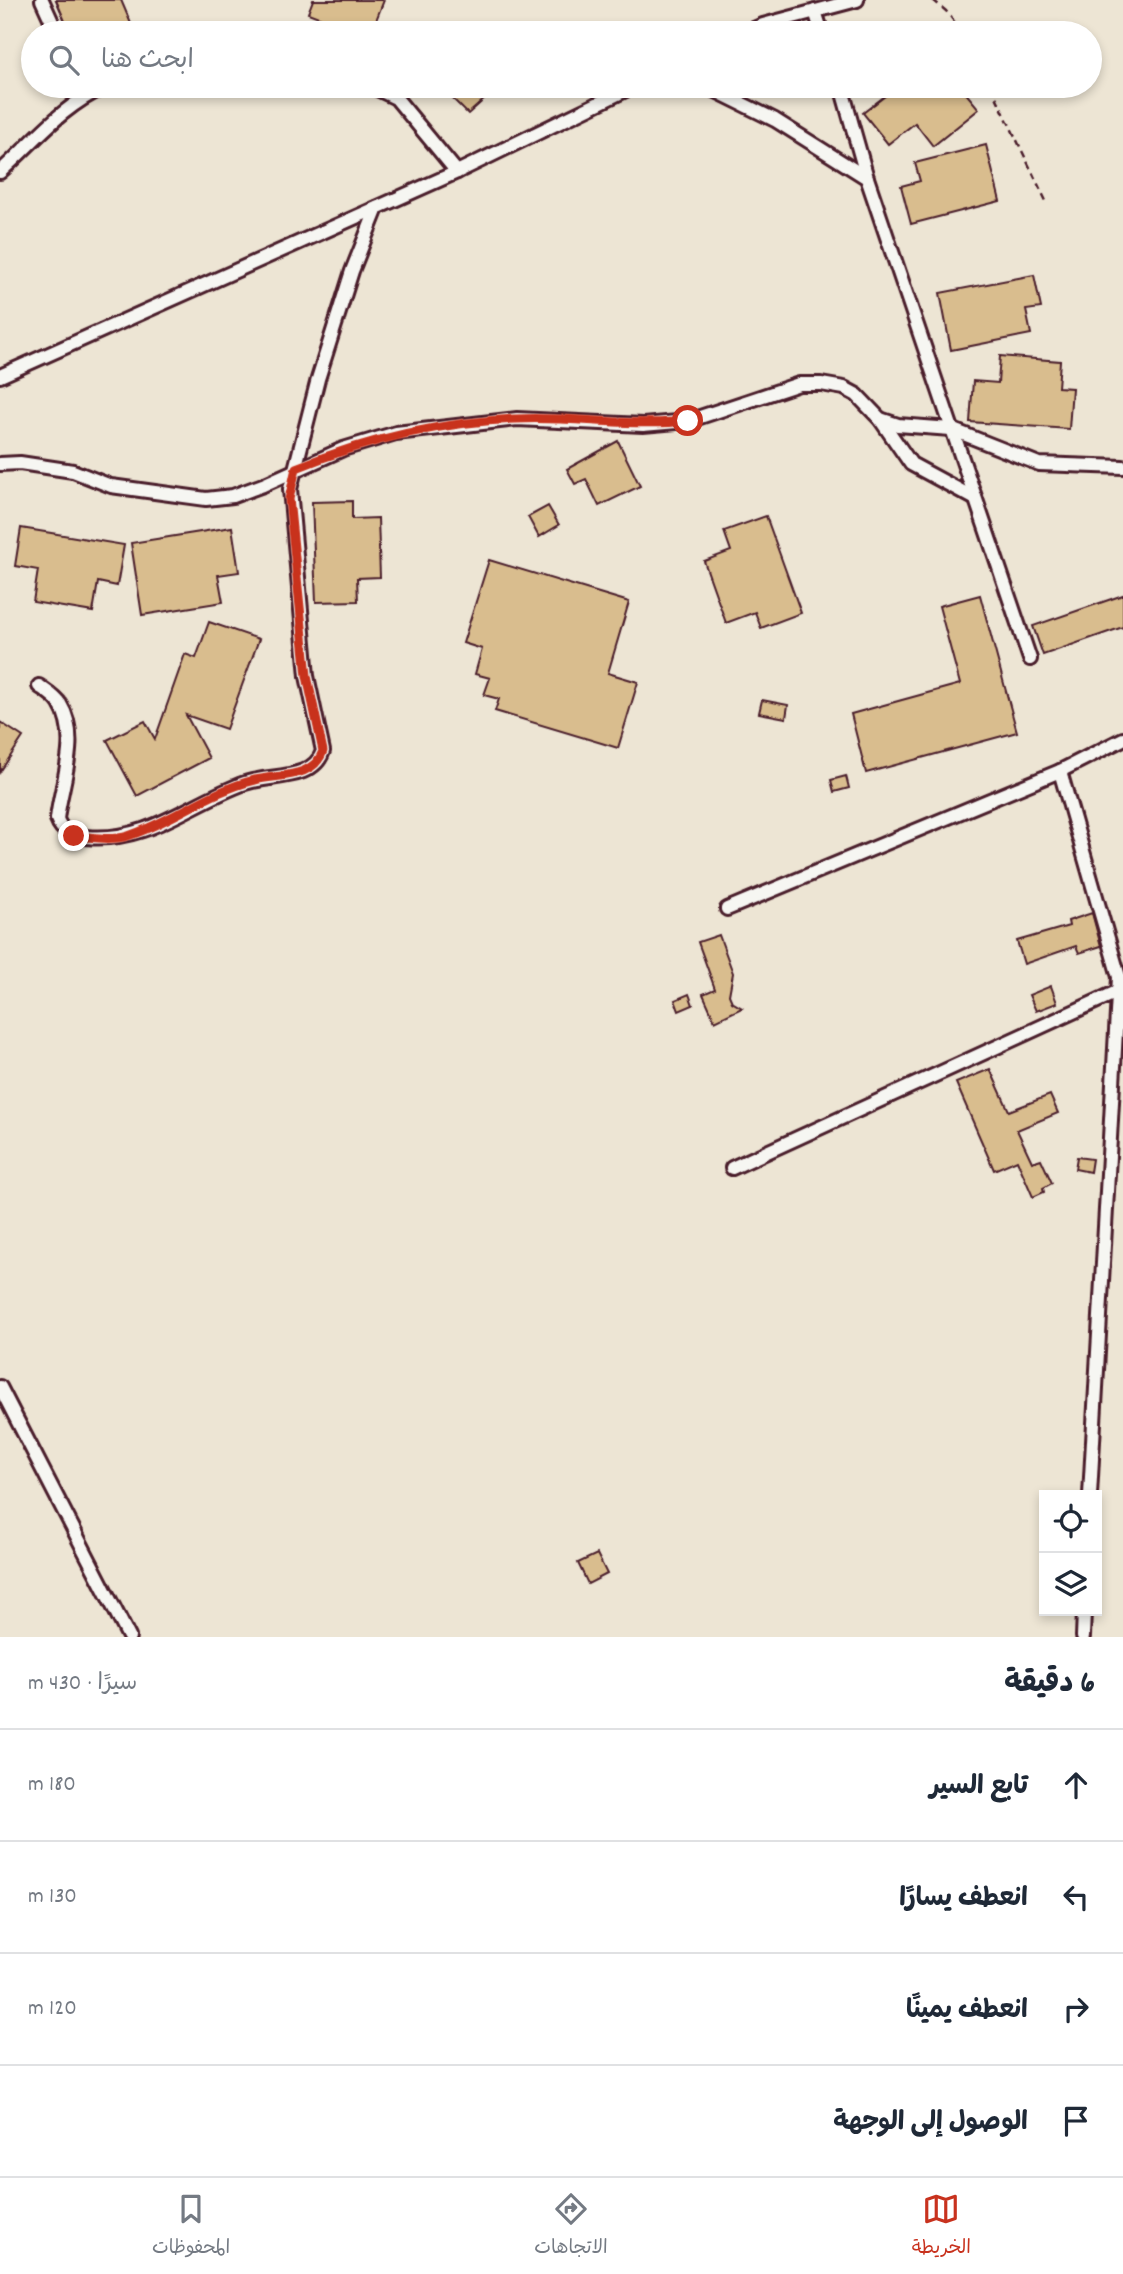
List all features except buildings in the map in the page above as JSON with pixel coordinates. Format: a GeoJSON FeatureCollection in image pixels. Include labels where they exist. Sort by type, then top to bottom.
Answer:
{"type":"FeatureCollection","features":[{"type":"Feature","properties":{"kind":"street"},"geometry":{"type":"LineString","coordinates":[[42,0],[52,21]]}},
{"type":"Feature","properties":{"kind":"street"},"geometry":{"type":"LineString","coordinates":[[783,21],[857,0]]}},
{"type":"Feature","properties":{"kind":"street"},"geometry":{"type":"LineString","coordinates":[[815,11],[818,21]]}},
{"type":"Feature","properties":{"kind":"street"},"geometry":{"type":"LineString","coordinates":[[0,172],[75,98]]}},
{"type":"Feature","properties":{"kind":"street"},"geometry":{"type":"LineString","coordinates":[[396,98],[457,172]]}},
{"type":"Feature","properties":{"kind":"street"},"geometry":{"type":"LineString","coordinates":[[0,376],[457,172],[609,98]]}},
{"type":"Feature","properties":{"kind":"street"},"geometry":{"type":"LineString","coordinates":[[730,98],[775,120],[867,178]]}},
{"type":"Feature","properties":{"kind":"street"},"geometry":{"type":"LineString","coordinates":[[844,98],[867,178],[1030,659]]}},
{"type":"Feature","properties":{"kind":"street"},"geometry":{"type":"LineString","coordinates":[[39,685],[59,702],[67,721],[70,746],[57,819],[60,827],[74,836],[125,837],[163,823],[223,791],[254,780],[311,769],[320,761],[323,751],[307,676],[289,499],[318,379],[352,271],[377,208]]}},
{"type":"Feature","properties":{"kind":"street"},"geometry":{"type":"LineString","coordinates":[[0,464],[20,463],[60,469],[111,486],[206,499],[233,496],[343,449],[396,433],[517,419],[643,425],[688,421],[799,384],[844,388],[865,402],[880,419],[911,464],[974,498]]}},
{"type":"Feature","properties":{"kind":"street"},"geometry":{"type":"LineString","coordinates":[[880,419],[898,425],[951,429],[1039,464],[1123,467]]}},
{"type":"Feature","properties":{"kind":"street"},"geometry":{"type":"LineString","coordinates":[[727,909],[1060,771],[1123,739]]}},
{"type":"Feature","properties":{"kind":"street"},"geometry":{"type":"LineString","coordinates":[[1060,771],[1121,976],[1117,992],[1090,1490]]}},
{"type":"Feature","properties":{"kind":"street"},"geometry":{"type":"LineString","coordinates":[[732,1168],[1117,992]]}},
{"type":"Feature","properties":{"kind":"street"},"geometry":{"type":"LineString","coordinates":[[0,1387],[129,1637]]}},
{"type":"Feature","properties":{"kind":"street"},"geometry":{"type":"LineString","coordinates":[[1083,1637],[1084,1616]]}},
{"type":"Feature","properties":{"kind":"path"},"geometry":{"type":"LineString","coordinates":[[933,0],[954,21]]}},
{"type":"Feature","properties":{"kind":"path"},"geometry":{"type":"LineString","coordinates":[[998,98],[1046,201]]}},
{"type":"Feature","properties":{"kind":"route"},"geometry":{"type":"LineString","coordinates":[[74,836],[104,839],[125,837],[163,823],[223,791],[254,780],[303,772],[320,761],[322,742],[316,727],[307,676],[289,499],[296,468],[343,449],[396,433],[459,424],[517,419],[643,425],[688,421]]}}]}
